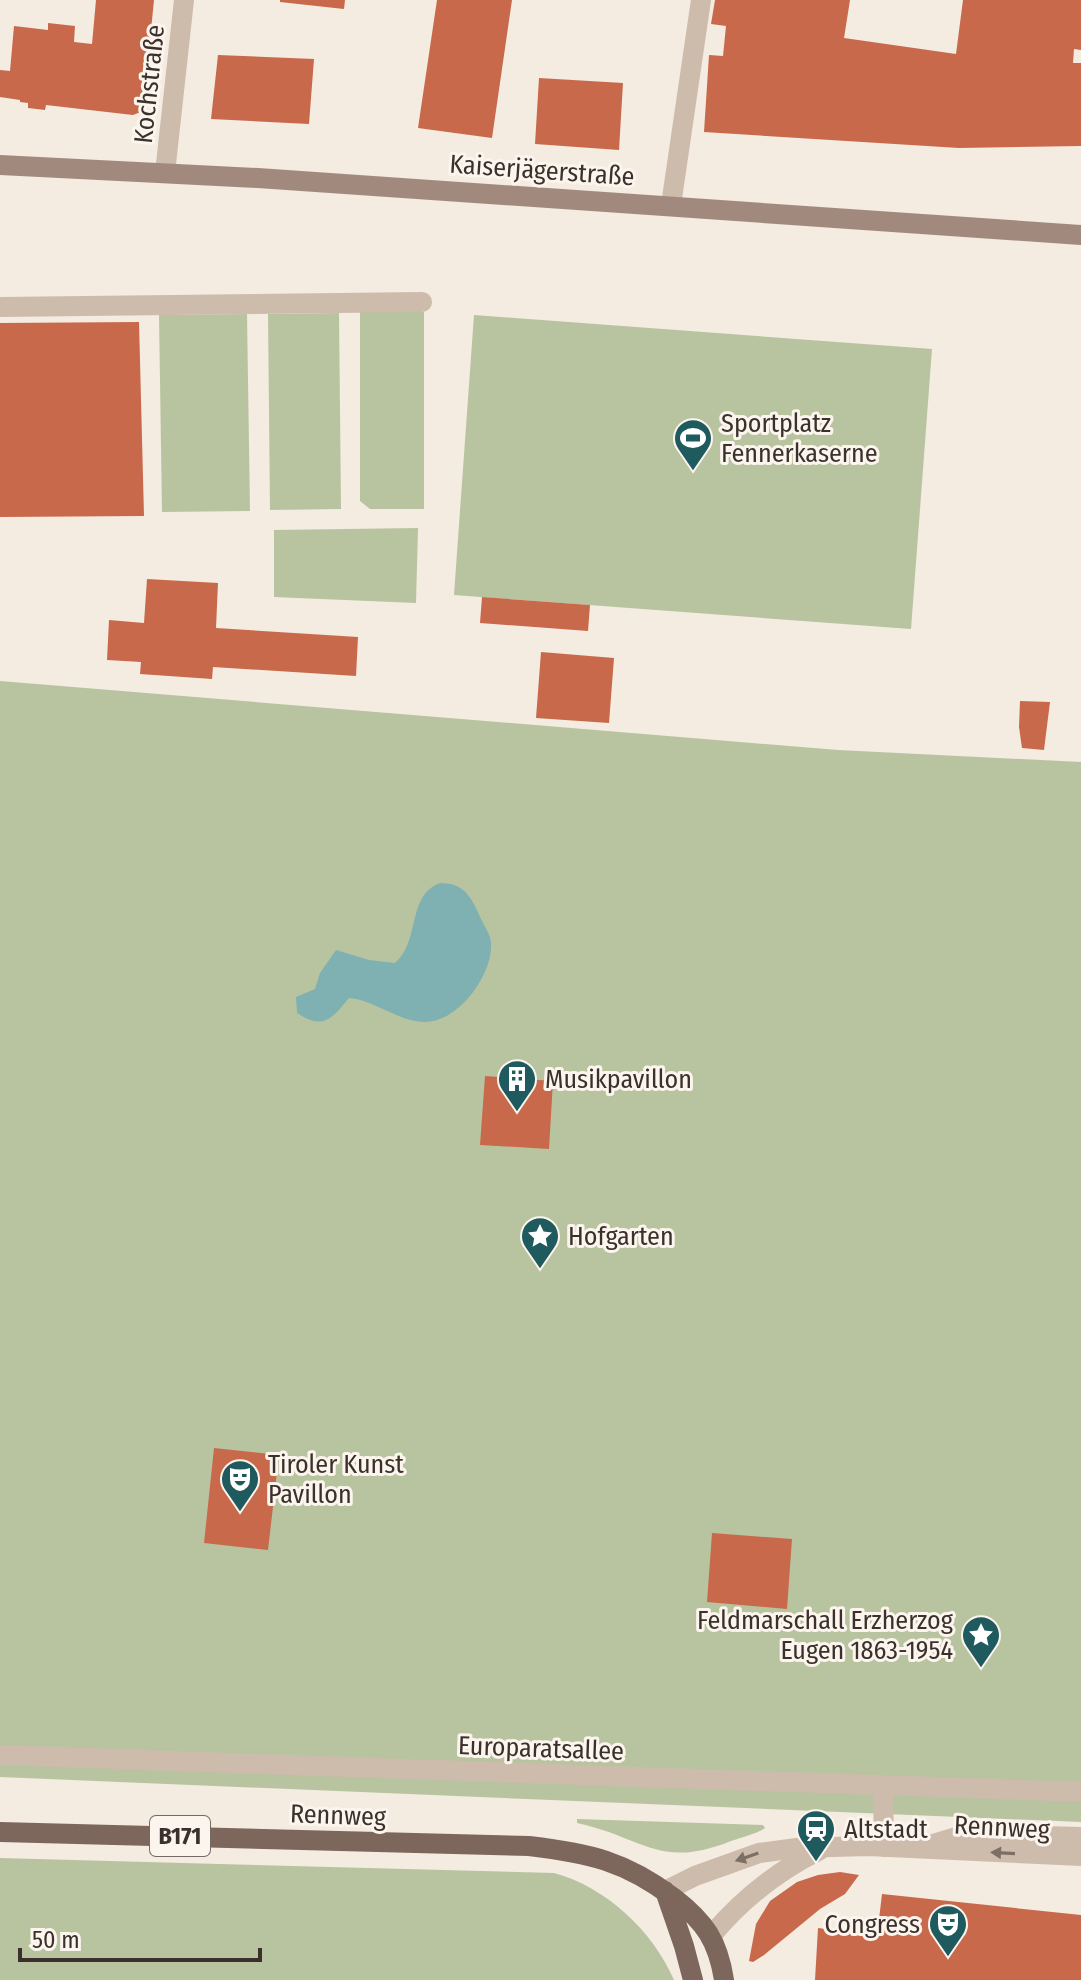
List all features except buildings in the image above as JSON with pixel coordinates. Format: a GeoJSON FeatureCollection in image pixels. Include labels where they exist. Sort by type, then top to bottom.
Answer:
{"type":"FeatureCollection","features":[{"type":"Feature","properties":{"kind":"main road","name":"Rennweg"},"geometry":{"type":"LineString","coordinates":[[0,1832],[529,1846],[605,1859],[649,1879],[696,1915],[711,1936]]}},
{"type":"Feature","properties":{"kind":"main road"},"geometry":{"type":"LineString","coordinates":[[665,1891],[693,1980]]}},
{"type":"Feature","properties":{"kind":"main road","name":"B171"},"geometry":{"type":"LineString","coordinates":[[711,1936],[720,1956],[724,1980]]}},
{"type":"Feature","properties":{"kind":"street","name":"Kochstraße"},"geometry":{"type":"LineString","coordinates":[[165,173],[184,0]]}},
{"type":"Feature","properties":{"kind":"street"},"geometry":{"type":"LineString","coordinates":[[671,205],[701,0]]}},
{"type":"Feature","properties":{"kind":"street","name":"Kaiserjägerstraße"},"geometry":{"type":"LineString","coordinates":[[0,165],[671,205],[1081,235]]}},
{"type":"Feature","properties":{"kind":"street"},"geometry":{"type":"LineString","coordinates":[[0,307],[422,302]]}},
{"type":"Feature","properties":{"kind":"street","name":"Europaratsallee"},"geometry":{"type":"LineString","coordinates":[[0,1755],[1081,1792]]}},
{"type":"Feature","properties":{"kind":"street"},"geometry":{"type":"LineString","coordinates":[[883,1787],[884,1847]]}},
{"type":"Feature","properties":{"kind":"street"},"geometry":{"type":"LineString","coordinates":[[919,1849],[966,1834],[1081,1837]]}},
{"type":"Feature","properties":{"kind":"street","name":"Rennweg"},"geometry":{"type":"LineString","coordinates":[[665,1891],[695,1876],[759,1853],[797,1848],[884,1847],[1081,1856]]}},
{"type":"Feature","properties":{"kind":"street","name":"Rennweg"},"geometry":{"type":"LineString","coordinates":[[711,1936],[759,1887],[789,1866],[824,1848]]}},
{"type":"Feature","properties":{"kind":"green space"},"geometry":{"type":"Polygon","coordinates":[[[360,312],[424,312],[424,509],[370,509],[360,501],[360,312]]]}},
{"type":"Feature","properties":{"kind":"green space"},"geometry":{"type":"Polygon","coordinates":[[[339,313],[341,509],[270,510],[268,314],[339,313]]]}},
{"type":"Feature","properties":{"kind":"green space"},"geometry":{"type":"Polygon","coordinates":[[[247,314],[250,511],[162,512],[159,315],[247,314]]]}},
{"type":"Feature","properties":{"kind":"green space","name":"Sportplatz Fennerkaserne"},"geometry":{"type":"Polygon","coordinates":[[[474,315],[932,349],[911,629],[454,595],[474,315]]]}},
{"type":"Feature","properties":{"kind":"green space"},"geometry":{"type":"Polygon","coordinates":[[[418,528],[416,603],[274,597],[274,530],[418,528]]]}},
{"type":"Feature","properties":{"kind":"green space","name":"Hofgarten"},"geometry":{"type":"Polygon","coordinates":[[[0,681],[838,750],[1081,762],[1081,1822],[0,1777],[0,681]]]}},
{"type":"Feature","properties":{"kind":"green space"},"geometry":{"type":"Polygon","coordinates":[[[310,1812],[386,1815],[386,1821],[356,1826],[335,1825],[310,1812]]]}},
{"type":"Feature","properties":{"kind":"green space"},"geometry":{"type":"Polygon","coordinates":[[[577,1819],[763,1825],[765,1828],[706,1849],[668,1852],[577,1823],[577,1819]]]}},
{"type":"Feature","properties":{"kind":"green space"},"geometry":{"type":"Polygon","coordinates":[[[0,1858],[554,1873],[592,1889],[626,1913],[654,1945],[674,1980],[0,1980],[0,1858]]]}},
{"type":"Feature","properties":{"kind":"water"},"geometry":{"type":"Polygon","coordinates":[[[440,883],[456,886],[467,894],[491,940],[490,956],[480,982],[461,1005],[450,1014],[425,1022],[405,1019],[349,998],[327,1020],[314,1021],[297,1013],[296,997],[315,989],[320,973],[336,950],[369,960],[395,963],[408,943],[422,898],[429,889],[440,883]]]}},
{"type":"Feature","properties":{"kind":"place","name":"Sportplatz Fennerkaserne"},"geometry":{"type":"Point","coordinates":[693,472]}},
{"type":"Feature","properties":{"kind":"place","name":"Musikpavillon"},"geometry":{"type":"Point","coordinates":[517,1113]}},
{"type":"Feature","properties":{"kind":"place","name":"Hofgarten"},"geometry":{"type":"Point","coordinates":[540,1270]}},
{"type":"Feature","properties":{"kind":"place","name":"Tiroler Kunst Pavillon"},"geometry":{"type":"Point","coordinates":[240,1513]}},
{"type":"Feature","properties":{"kind":"place","name":"Feldmarschall Erzherzog Eugen 1863-1954"},"geometry":{"type":"Point","coordinates":[981,1669]}},
{"type":"Feature","properties":{"kind":"place","name":"Altstadt"},"geometry":{"type":"Point","coordinates":[816,1863]}},
{"type":"Feature","properties":{"kind":"place","name":"Congress"},"geometry":{"type":"Point","coordinates":[948,1958]}}]}
